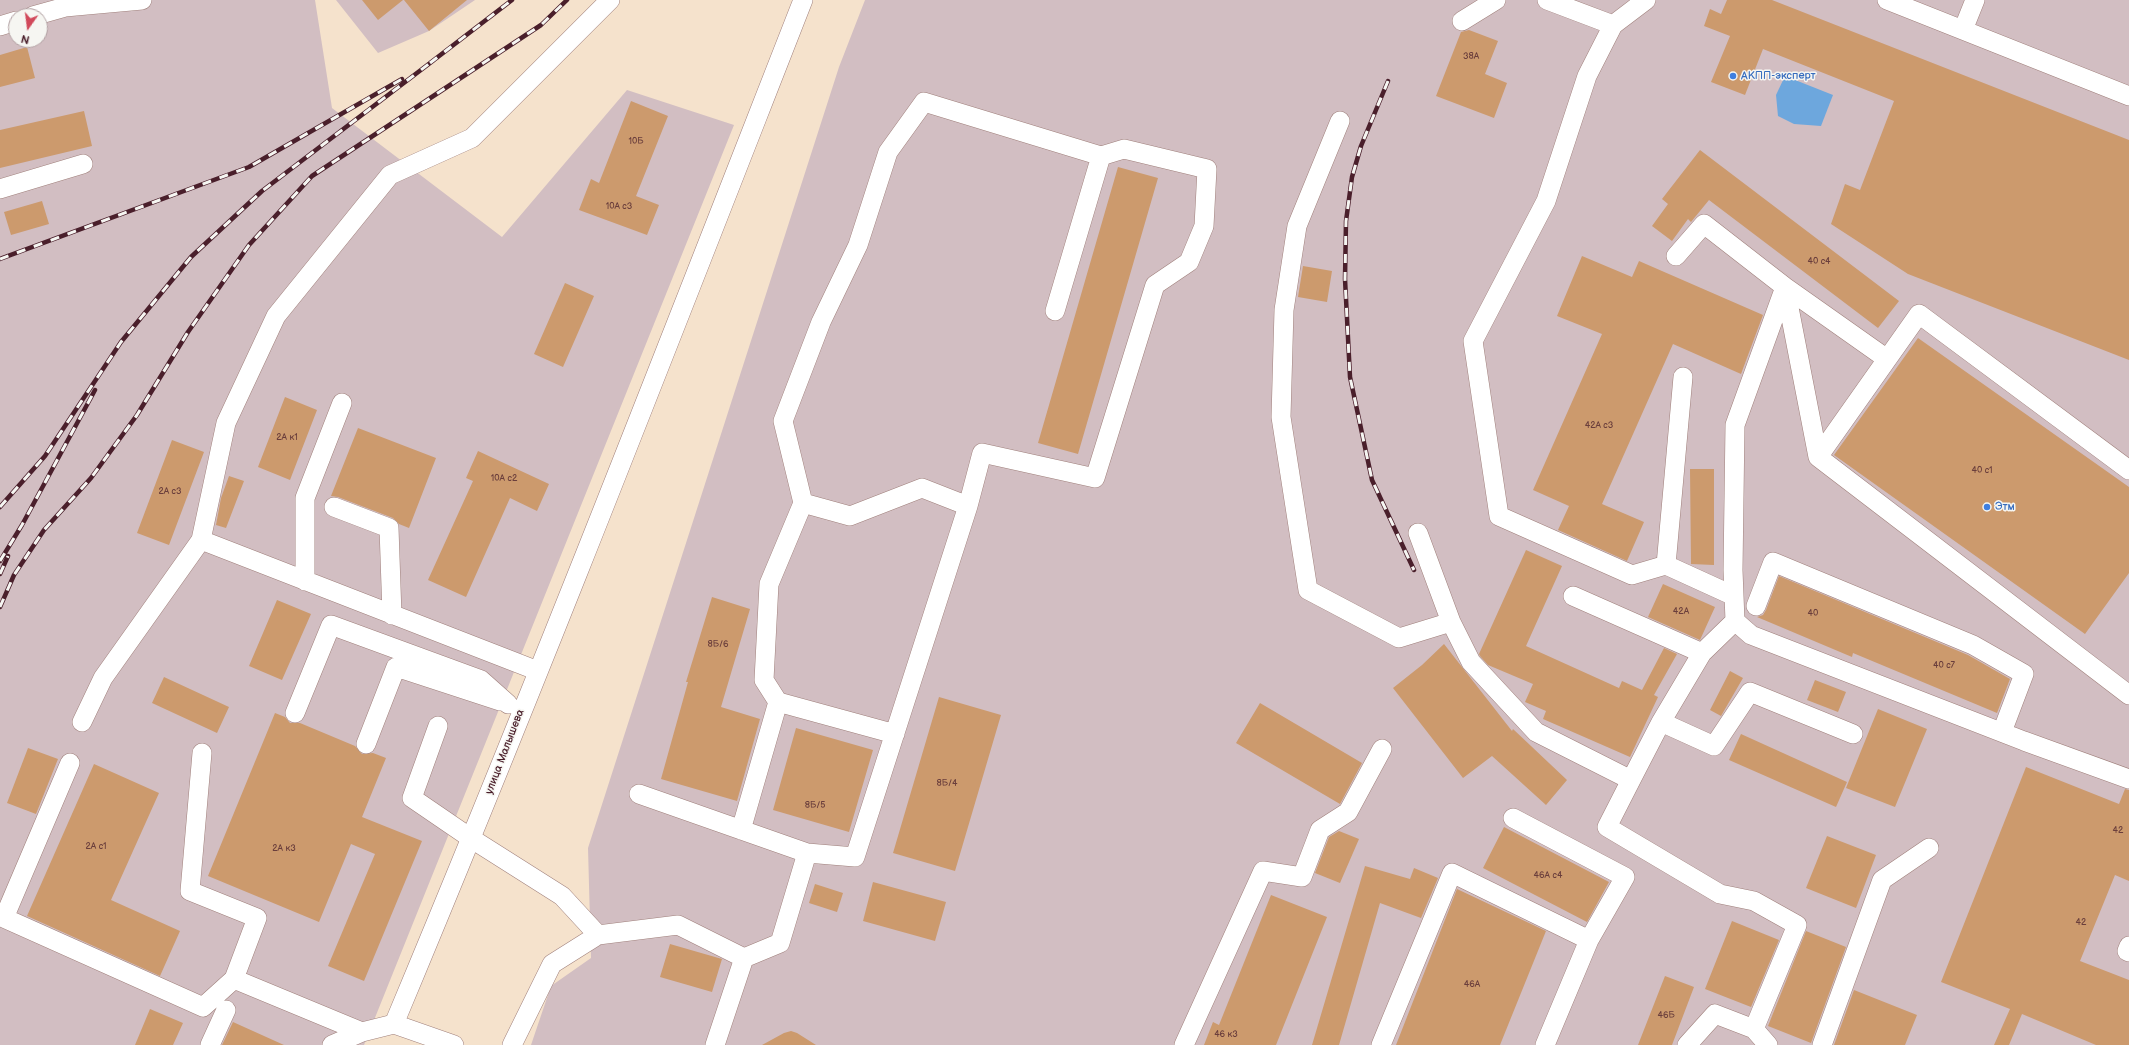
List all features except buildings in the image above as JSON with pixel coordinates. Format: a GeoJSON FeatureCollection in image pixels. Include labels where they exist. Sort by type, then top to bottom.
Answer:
{"type":"FeatureCollection","features":[{"type":"Feature","properties":{"kind":"street"},"geometry":{"type":"LineString","coordinates":[[48,12],[65,7],[142,0]]}},
{"type":"Feature","properties":{"kind":"street"},"geometry":{"type":"LineString","coordinates":[[82,722],[103,678],[201,540],[226,423],[276,316],[390,175],[472,138],[610,0]]}},
{"type":"Feature","properties":{"kind":"street","name":"улица Малышева"},"geometry":{"type":"LineString","coordinates":[[394,1024],[472,839],[515,706],[538,671],[803,0]]}},
{"type":"Feature","properties":{"kind":"street"},"geometry":{"type":"LineString","coordinates":[[1462,21],[1496,0]]}},
{"type":"Feature","properties":{"kind":"street"},"geometry":{"type":"LineString","coordinates":[[1547,0],[1613,25]]}},
{"type":"Feature","properties":{"kind":"street"},"geometry":{"type":"LineString","coordinates":[[1646,0],[1613,25],[1587,76],[1546,201],[1473,341],[1499,516],[1632,575],[1666,565],[1734,596]]}},
{"type":"Feature","properties":{"kind":"street"},"geometry":{"type":"LineString","coordinates":[[1887,0],[2129,96]]}},
{"type":"Feature","properties":{"kind":"street"},"geometry":{"type":"LineString","coordinates":[[1963,30],[1975,0]]}},
{"type":"Feature","properties":{"kind":"street"},"geometry":{"type":"LineString","coordinates":[[639,794],[808,853],[855,857],[968,506],[982,453],[1095,478],[1155,285],[1189,262],[1204,226],[1207,169],[1124,148],[1101,156],[924,102],[888,152],[858,245],[821,322],[783,422],[803,503],[769,584],[764,680],[778,702],[894,734]]}},
{"type":"Feature","properties":{"kind":"street"},"geometry":{"type":"LineString","coordinates":[[1340,122],[1297,226],[1284,310],[1281,417],[1308,590],[1399,638],[1451,622]]}},
{"type":"Feature","properties":{"kind":"street"},"geometry":{"type":"LineString","coordinates":[[1055,312],[1101,156]]}},
{"type":"Feature","properties":{"kind":"street"},"geometry":{"type":"LineString","coordinates":[[0,190],[83,164]]}},
{"type":"Feature","properties":{"kind":"street"},"geometry":{"type":"LineString","coordinates":[[1676,256],[1704,224],[1785,287],[1887,359]]}},
{"type":"Feature","properties":{"kind":"street"},"geometry":{"type":"LineString","coordinates":[[1785,287],[1818,457],[2128,691]]}},
{"type":"Feature","properties":{"kind":"street"},"geometry":{"type":"LineString","coordinates":[[1785,287],[1735,425],[1735,621],[1751,635],[2002,732],[2129,779]]}},
{"type":"Feature","properties":{"kind":"street"},"geometry":{"type":"LineString","coordinates":[[1818,457],[1919,314],[2129,470]]}},
{"type":"Feature","properties":{"kind":"street"},"geometry":{"type":"LineString","coordinates":[[1666,565],[1683,377]]}},
{"type":"Feature","properties":{"kind":"street"},"geometry":{"type":"LineString","coordinates":[[305,581],[305,498],[342,403]]}},
{"type":"Feature","properties":{"kind":"street"},"geometry":{"type":"LineString","coordinates":[[803,503],[850,516],[922,488],[968,506]]}},
{"type":"Feature","properties":{"kind":"street"},"geometry":{"type":"LineString","coordinates":[[334,507],[389,528],[392,615]]}},
{"type":"Feature","properties":{"kind":"street"},"geometry":{"type":"LineString","coordinates":[[1418,533],[1451,622],[1471,662],[1536,732],[1631,780]]}},
{"type":"Feature","properties":{"kind":"street"},"geometry":{"type":"LineString","coordinates":[[201,540],[538,671]]}},
{"type":"Feature","properties":{"kind":"street"},"geometry":{"type":"LineString","coordinates":[[1756,606],[1773,562],[1973,646],[2024,674],[2002,732]]}},
{"type":"Feature","properties":{"kind":"street"},"geometry":{"type":"LineString","coordinates":[[1573,596],[1702,653]]}},
{"type":"Feature","properties":{"kind":"street"},"geometry":{"type":"LineString","coordinates":[[1735,621],[1702,653],[1661,722],[1607,827],[1720,894],[1754,901],[1797,925],[1754,1030]]}},
{"type":"Feature","properties":{"kind":"street"},"geometry":{"type":"LineString","coordinates":[[295,713],[331,625],[481,680],[515,706]]}},
{"type":"Feature","properties":{"kind":"street"},"geometry":{"type":"LineString","coordinates":[[366,744],[396,667],[515,706]]}},
{"type":"Feature","properties":{"kind":"street"},"geometry":{"type":"LineString","coordinates":[[1661,722],[1714,746],[1750,692],[1853,734]]}},
{"type":"Feature","properties":{"kind":"street"},"geometry":{"type":"LineString","coordinates":[[741,830],[778,702]]}},
{"type":"Feature","properties":{"kind":"street"},"geometry":{"type":"LineString","coordinates":[[438,726],[412,798],[472,839],[562,896],[598,935]]}},
{"type":"Feature","properties":{"kind":"street"},"geometry":{"type":"LineString","coordinates":[[1184,1045],[1263,871],[1302,877],[1320,830],[1348,812],[1382,749]]}},
{"type":"Feature","properties":{"kind":"street"},"geometry":{"type":"LineString","coordinates":[[70,763],[4,918],[203,1007],[234,979],[257,918],[190,891],[202,752]]}},
{"type":"Feature","properties":{"kind":"street"},"geometry":{"type":"LineString","coordinates":[[1513,818],[1625,877],[1589,940],[1545,1045]]}},
{"type":"Feature","properties":{"kind":"street"},"geometry":{"type":"LineString","coordinates":[[1822,1045],[1882,880],[1929,848]]}},
{"type":"Feature","properties":{"kind":"street"},"geometry":{"type":"LineString","coordinates":[[715,1045],[744,958],[780,943],[808,853]]}},
{"type":"Feature","properties":{"kind":"street"},"geometry":{"type":"LineString","coordinates":[[1382,1045],[1452,873],[1589,940]]}},
{"type":"Feature","properties":{"kind":"street"},"geometry":{"type":"LineString","coordinates":[[512,1045],[552,964],[598,935],[678,925],[744,958]]}},
{"type":"Feature","properties":{"kind":"street"},"geometry":{"type":"LineString","coordinates":[[2129,946],[2127,951],[2129,952]]}},
{"type":"Feature","properties":{"kind":"street"},"geometry":{"type":"LineString","coordinates":[[234,979],[362,1032]]}},
{"type":"Feature","properties":{"kind":"street"},"geometry":{"type":"LineString","coordinates":[[210,1045],[226,1010]]}},
{"type":"Feature","properties":{"kind":"street"},"geometry":{"type":"LineString","coordinates":[[1687,1045],[1715,1014],[1754,1030],[1768,1045]]}},
{"type":"Feature","properties":{"kind":"street"},"geometry":{"type":"LineString","coordinates":[[332,1045],[362,1032],[394,1024],[454,1045]]}},
{"type":"Feature","properties":{"kind":"shaded area"},"geometry":{"type":"Polygon","coordinates":[[[0,0],[315,0],[332,108],[502,237],[627,90],[734,125],[364,1045],[0,1045],[0,0]]]}},
{"type":"Feature","properties":{"kind":"shaded area"},"geometry":{"type":"Polygon","coordinates":[[[336,0],[475,0],[429,31],[378,53],[336,0]]]}},
{"type":"Feature","properties":{"kind":"shaded area"},"geometry":{"type":"Polygon","coordinates":[[[865,0],[2129,0],[2129,1045],[531,1045],[551,986],[591,958],[588,848],[839,67],[865,0]]]}},
{"type":"Feature","properties":{"kind":"water"},"geometry":{"type":"Polygon","coordinates":[[[1785,76],[1833,95],[1821,126],[1794,124],[1778,116],[1776,95],[1785,76]]]}},
{"type":"Feature","properties":{"kind":"railway"},"geometry":{"type":"LineString","coordinates":[[430,63],[512,0]]}},
{"type":"Feature","properties":{"kind":"railway"},"geometry":{"type":"LineString","coordinates":[[0,607],[14,575],[44,530],[91,478],[137,415],[188,332],[249,245],[312,176],[541,25],[567,0]]}},
{"type":"Feature","properties":{"kind":"railway"},"geometry":{"type":"LineString","coordinates":[[0,507],[45,456],[121,342],[191,257],[262,191],[434,60]]}},
{"type":"Feature","properties":{"kind":"railway"},"geometry":{"type":"LineString","coordinates":[[0,259],[249,167],[402,79]]}},
{"type":"Feature","properties":{"kind":"railway"},"geometry":{"type":"LineString","coordinates":[[1388,81],[1361,146],[1352,177],[1346,221],[1345,279],[1350,377],[1372,480],[1414,570]]}},
{"type":"Feature","properties":{"kind":"railway"},"geometry":{"type":"LineString","coordinates":[[0,561],[22,525],[95,390]]}},
{"type":"Feature","properties":{"kind":"railway"},"geometry":{"type":"LineString","coordinates":[[0,574],[8,556]]}},
{"type":"Feature","properties":{"kind":"place","name":"АКПП-эксперт"},"geometry":{"type":"Point","coordinates":[1733,76]}},
{"type":"Feature","properties":{"kind":"place","name":"Этм"},"geometry":{"type":"Point","coordinates":[1987,507]}}]}
